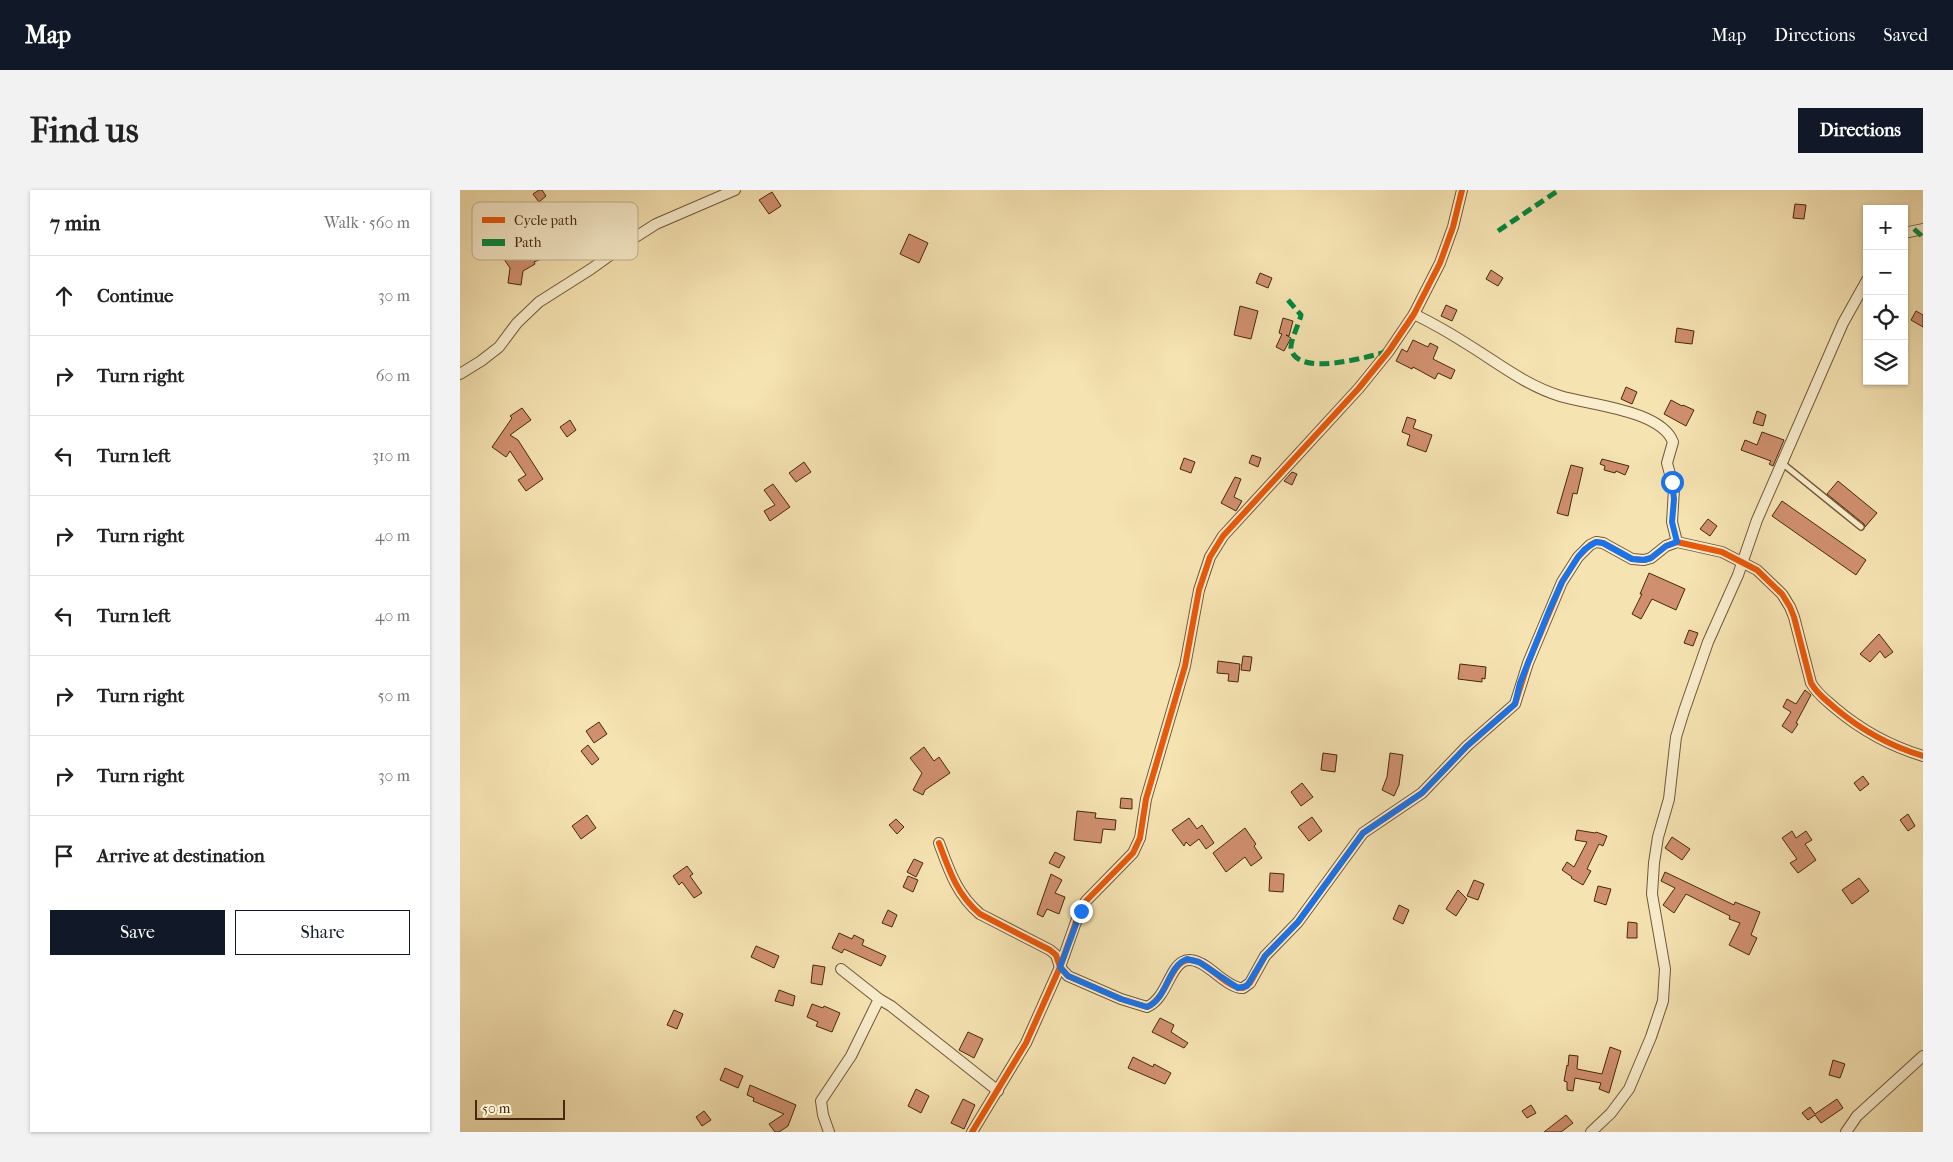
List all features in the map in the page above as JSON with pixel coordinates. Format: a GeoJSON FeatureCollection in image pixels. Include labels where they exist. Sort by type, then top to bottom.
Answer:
{"type":"FeatureCollection","features":[{"type":"Feature","properties":{"kind":"street"},"geometry":{"type":"LineString","coordinates":[[638,236],[671,217],[735,190]]}},
{"type":"Feature","properties":{"kind":"street"},"geometry":{"type":"LineString","coordinates":[[972,1132],[1026,1043],[1060,967],[1077,919],[1086,901],[1133,853],[1138,845],[1146,798],[1176,701],[1199,590],[1210,557],[1229,530],[1364,382],[1389,351],[1414,314],[1440,263],[1453,227],[1462,190]]}},
{"type":"Feature","properties":{"kind":"street"},"geometry":{"type":"LineString","coordinates":[[1908,232],[1923,229]]}},
{"type":"Feature","properties":{"kind":"street"},"geometry":{"type":"LineString","coordinates":[[460,374],[481,362],[500,347],[517,323],[539,302],[603,260]]}},
{"type":"Feature","properties":{"kind":"street"},"geometry":{"type":"LineString","coordinates":[[1591,1132],[1611,1113],[1629,1089],[1651,1037],[1663,1001],[1665,968],[1652,894],[1655,854],[1669,799],[1676,737],[1708,642],[1742,562],[1757,520],[1842,323],[1863,287]]}},
{"type":"Feature","properties":{"kind":"street"},"geometry":{"type":"LineString","coordinates":[[1414,314],[1468,344],[1526,383],[1560,396],[1641,416],[1667,432],[1673,442],[1667,463],[1674,489],[1672,522],[1677,542]]}},
{"type":"Feature","properties":{"kind":"street"},"geometry":{"type":"LineString","coordinates":[[939,843],[955,884],[971,907],[980,914],[1050,950],[1056,955],[1060,967],[1068,976],[1147,1007],[1154,1003],[1178,966],[1187,959],[1199,962],[1238,988],[1247,986],[1265,956],[1298,922],[1363,833],[1422,793],[1467,746],[1515,704],[1520,683],[1562,582],[1578,557],[1585,549],[1596,542],[1603,543],[1632,559],[1644,560],[1651,558],[1666,546],[1677,542],[1722,552],[1757,570],[1782,594],[1790,607],[1797,626],[1811,683],[1815,690],[1843,716],[1873,736],[1923,756]]}},
{"type":"Feature","properties":{"kind":"street"},"geometry":{"type":"LineString","coordinates":[[841,969],[998,1091]]}},
{"type":"Feature","properties":{"kind":"street"},"geometry":{"type":"LineString","coordinates":[[830,1132],[823,1115],[821,1101],[851,1056],[879,999]]}},
{"type":"Feature","properties":{"kind":"street"},"geometry":{"type":"LineString","coordinates":[[1846,1132],[1857,1116],[1923,1056]]}},
{"type":"Feature","properties":{"kind":"lane"},"geometry":{"type":"LineString","coordinates":[[1781,463],[1861,527]]}},
{"type":"Feature","properties":{"kind":"building"},"geometry":{"type":"Polygon","coordinates":[[[542,190],[546,196],[539,202],[533,194],[542,190]]]}},
{"type":"Feature","properties":{"kind":"building"},"geometry":{"type":"Polygon","coordinates":[[[772,192],[781,206],[769,214],[759,200],[772,192]]]}},
{"type":"Feature","properties":{"kind":"building"},"geometry":{"type":"Polygon","coordinates":[[[1795,204],[1806,205],[1804,219],[1793,218],[1795,204]]]}},
{"type":"Feature","properties":{"kind":"building"},"geometry":{"type":"Polygon","coordinates":[[[909,234],[928,243],[919,263],[900,254],[909,234]]]}},
{"type":"Feature","properties":{"kind":"building"},"geometry":{"type":"Polygon","coordinates":[[[504,260],[539,260],[523,271],[521,285],[508,283],[510,268],[504,260]]]}},
{"type":"Feature","properties":{"kind":"building"},"geometry":{"type":"Polygon","coordinates":[[[1491,270],[1503,278],[1498,286],[1486,279],[1491,270]]]}},
{"type":"Feature","properties":{"kind":"building"},"geometry":{"type":"Polygon","coordinates":[[[1260,273],[1272,278],[1268,288],[1256,283],[1260,273]]]}},
{"type":"Feature","properties":{"kind":"building"},"geometry":{"type":"Polygon","coordinates":[[[1446,305],[1457,310],[1452,321],[1441,316],[1446,305]]]}},
{"type":"Feature","properties":{"kind":"building"},"geometry":{"type":"Polygon","coordinates":[[[1240,306],[1258,311],[1251,339],[1234,335],[1240,306]]]}},
{"type":"Feature","properties":{"kind":"building"},"geometry":{"type":"Polygon","coordinates":[[[1916,311],[1923,315],[1923,327],[1911,320],[1916,311]]]}},
{"type":"Feature","properties":{"kind":"building"},"geometry":{"type":"Polygon","coordinates":[[[1283,318],[1293,321],[1289,336],[1286,335],[1291,338],[1284,351],[1276,347],[1282,334],[1279,333],[1283,318]]]}},
{"type":"Feature","properties":{"kind":"building"},"geometry":{"type":"Polygon","coordinates":[[[1677,328],[1694,331],[1692,344],[1675,342],[1677,328]]]}},
{"type":"Feature","properties":{"kind":"building"},"geometry":{"type":"Polygon","coordinates":[[[1413,340],[1428,347],[1430,343],[1438,347],[1433,359],[1455,370],[1451,379],[1438,373],[1435,379],[1413,367],[1412,369],[1396,361],[1402,349],[1407,352],[1413,340]]]}},
{"type":"Feature","properties":{"kind":"building"},"geometry":{"type":"Polygon","coordinates":[[[1626,387],[1637,392],[1632,404],[1621,399],[1626,387]]]}},
{"type":"Feature","properties":{"kind":"building"},"geometry":{"type":"Polygon","coordinates":[[[1671,400],[1694,410],[1686,426],[1664,414],[1671,400]]]}},
{"type":"Feature","properties":{"kind":"building"},"geometry":{"type":"Polygon","coordinates":[[[522,408],[531,420],[510,435],[518,440],[543,479],[526,491],[518,480],[526,475],[510,451],[506,457],[492,447],[512,418],[510,416],[522,408]]]}},
{"type":"Feature","properties":{"kind":"building"},"geometry":{"type":"Polygon","coordinates":[[[1757,411],[1766,415],[1763,426],[1753,423],[1757,411]]]}},
{"type":"Feature","properties":{"kind":"building"},"geometry":{"type":"Polygon","coordinates":[[[1407,417],[1416,420],[1413,428],[1432,435],[1426,452],[1407,445],[1410,435],[1402,432],[1407,417]]]}},
{"type":"Feature","properties":{"kind":"building"},"geometry":{"type":"Polygon","coordinates":[[[570,420],[576,430],[567,437],[560,427],[570,420]]]}},
{"type":"Feature","properties":{"kind":"building"},"geometry":{"type":"Polygon","coordinates":[[[1762,432],[1784,440],[1773,466],[1769,464],[1771,461],[1741,450],[1745,440],[1757,445],[1762,432]]]}},
{"type":"Feature","properties":{"kind":"building"},"geometry":{"type":"Polygon","coordinates":[[[1252,455],[1261,458],[1258,467],[1249,463],[1252,455]]]}},
{"type":"Feature","properties":{"kind":"building"},"geometry":{"type":"Polygon","coordinates":[[[1184,458],[1195,462],[1191,473],[1180,469],[1184,458]]]}},
{"type":"Feature","properties":{"kind":"building"},"geometry":{"type":"Polygon","coordinates":[[[1602,459],[1629,466],[1625,475],[1616,471],[1615,473],[1604,470],[1605,466],[1600,464],[1602,459]]]}},
{"type":"Feature","properties":{"kind":"building"},"geometry":{"type":"Polygon","coordinates":[[[804,462],[811,472],[796,482],[789,473],[804,462]]]}},
{"type":"Feature","properties":{"kind":"building"},"geometry":{"type":"Polygon","coordinates":[[[1571,465],[1583,468],[1577,494],[1573,493],[1568,516],[1557,513],[1571,465]]]}},
{"type":"Feature","properties":{"kind":"building"},"geometry":{"type":"Polygon","coordinates":[[[1292,472],[1297,474],[1292,485],[1284,481],[1292,472]]]}},
{"type":"Feature","properties":{"kind":"building"},"geometry":{"type":"Polygon","coordinates":[[[1235,477],[1241,479],[1234,497],[1242,501],[1236,511],[1221,503],[1235,477]]]}},
{"type":"Feature","properties":{"kind":"building"},"geometry":{"type":"Polygon","coordinates":[[[1838,481],[1877,513],[1865,527],[1864,524],[1827,494],[1838,481]]]}},
{"type":"Feature","properties":{"kind":"building"},"geometry":{"type":"Polygon","coordinates":[[[773,484],[790,507],[770,521],[764,511],[775,505],[764,490],[773,484]]]}},
{"type":"Feature","properties":{"kind":"building"},"geometry":{"type":"Polygon","coordinates":[[[1782,501],[1866,560],[1856,575],[1772,516],[1782,501]]]}},
{"type":"Feature","properties":{"kind":"building"},"geometry":{"type":"Polygon","coordinates":[[[1708,519],[1717,526],[1710,536],[1700,529],[1708,519]]]}},
{"type":"Feature","properties":{"kind":"building"},"geometry":{"type":"Polygon","coordinates":[[[1649,573],[1685,589],[1676,610],[1652,599],[1641,619],[1632,614],[1642,594],[1640,594],[1649,573]]]}},
{"type":"Feature","properties":{"kind":"building"},"geometry":{"type":"Polygon","coordinates":[[[1689,630],[1698,633],[1693,646],[1684,643],[1689,630]]]}},
{"type":"Feature","properties":{"kind":"building"},"geometry":{"type":"Polygon","coordinates":[[[1879,634],[1893,652],[1885,658],[1880,651],[1870,662],[1860,654],[1879,634]]]}},
{"type":"Feature","properties":{"kind":"building"},"geometry":{"type":"Polygon","coordinates":[[[1243,656],[1252,657],[1250,671],[1241,670],[1243,656]]]}},
{"type":"Feature","properties":{"kind":"building"},"geometry":{"type":"Polygon","coordinates":[[[1218,661],[1240,664],[1238,682],[1228,681],[1229,674],[1217,673],[1218,661]]]}},
{"type":"Feature","properties":{"kind":"building"},"geometry":{"type":"Polygon","coordinates":[[[1460,664],[1486,667],[1485,679],[1482,678],[1482,682],[1458,679],[1460,664]]]}},
{"type":"Feature","properties":{"kind":"building"},"geometry":{"type":"Polygon","coordinates":[[[1805,690],[1811,695],[1792,733],[1782,726],[1791,712],[1783,707],[1787,699],[1796,704],[1805,690]]]}},
{"type":"Feature","properties":{"kind":"building"},"geometry":{"type":"Polygon","coordinates":[[[599,722],[607,734],[594,743],[586,731],[599,722]]]}},
{"type":"Feature","properties":{"kind":"building"},"geometry":{"type":"Polygon","coordinates":[[[588,745],[599,759],[592,765],[581,751],[588,745]]]}},
{"type":"Feature","properties":{"kind":"building"},"geometry":{"type":"Polygon","coordinates":[[[924,747],[934,761],[939,757],[950,773],[925,790],[923,795],[913,790],[922,773],[910,758],[924,747]]]}},
{"type":"Feature","properties":{"kind":"building"},"geometry":{"type":"Polygon","coordinates":[[[1323,753],[1337,755],[1335,772],[1321,770],[1323,753]]]}},
{"type":"Feature","properties":{"kind":"building"},"geometry":{"type":"Polygon","coordinates":[[[1390,753],[1403,755],[1399,785],[1394,796],[1382,790],[1387,777],[1390,753]]]}},
{"type":"Feature","properties":{"kind":"building"},"geometry":{"type":"Polygon","coordinates":[[[1863,776],[1869,784],[1860,791],[1854,783],[1863,776]]]}},
{"type":"Feature","properties":{"kind":"building"},"geometry":{"type":"Polygon","coordinates":[[[1302,783],[1313,797],[1301,806],[1291,792],[1302,783]]]}},
{"type":"Feature","properties":{"kind":"building"},"geometry":{"type":"Polygon","coordinates":[[[1121,798],[1132,799],[1132,809],[1120,808],[1121,798]]]}},
{"type":"Feature","properties":{"kind":"building"},"geometry":{"type":"Polygon","coordinates":[[[1077,811],[1096,813],[1095,818],[1116,820],[1115,830],[1103,829],[1101,843],[1074,840],[1077,811]]]}},
{"type":"Feature","properties":{"kind":"building"},"geometry":{"type":"Polygon","coordinates":[[[1908,814],[1915,826],[1908,831],[1900,820],[1908,814]]]}},
{"type":"Feature","properties":{"kind":"building"},"geometry":{"type":"Polygon","coordinates":[[[587,815],[596,828],[581,839],[572,826],[587,815]]]}},
{"type":"Feature","properties":{"kind":"building"},"geometry":{"type":"Polygon","coordinates":[[[1312,817],[1322,831],[1309,841],[1298,827],[1312,817]]]}},
{"type":"Feature","properties":{"kind":"building"},"geometry":{"type":"Polygon","coordinates":[[[1189,818],[1197,829],[1202,825],[1214,843],[1206,849],[1199,839],[1190,846],[1186,842],[1184,846],[1172,830],[1189,818]]]}},
{"type":"Feature","properties":{"kind":"building"},"geometry":{"type":"Polygon","coordinates":[[[896,819],[904,827],[897,834],[889,825],[896,819]]]}},
{"type":"Feature","properties":{"kind":"building"},"geometry":{"type":"Polygon","coordinates":[[[1245,828],[1256,844],[1254,846],[1262,858],[1251,866],[1245,857],[1226,872],[1213,853],[1245,828]]]}},
{"type":"Feature","properties":{"kind":"building"},"geometry":{"type":"Polygon","coordinates":[[[1577,830],[1596,832],[1607,836],[1603,846],[1599,844],[1587,869],[1591,871],[1583,885],[1562,870],[1567,862],[1574,867],[1587,842],[1575,840],[1577,830]]]}},
{"type":"Feature","properties":{"kind":"building"},"geometry":{"type":"Polygon","coordinates":[[[1792,831],[1796,838],[1806,831],[1812,840],[1805,844],[1816,860],[1798,873],[1790,863],[1797,859],[1782,838],[1792,831]]]}},
{"type":"Feature","properties":{"kind":"building"},"geometry":{"type":"Polygon","coordinates":[[[1672,837],[1690,849],[1682,860],[1665,848],[1672,837]]]}},
{"type":"Feature","properties":{"kind":"building"},"geometry":{"type":"Polygon","coordinates":[[[1055,852],[1065,857],[1059,868],[1049,863],[1055,852]]]}},
{"type":"Feature","properties":{"kind":"building"},"geometry":{"type":"Polygon","coordinates":[[[914,859],[923,863],[916,877],[907,872],[914,859]]]}},
{"type":"Feature","properties":{"kind":"building"},"geometry":{"type":"Polygon","coordinates":[[[687,866],[693,874],[690,876],[702,893],[694,898],[682,882],[679,885],[673,876],[687,866]]]}},
{"type":"Feature","properties":{"kind":"building"},"geometry":{"type":"Polygon","coordinates":[[[1665,872],[1734,905],[1735,902],[1760,912],[1751,935],[1757,938],[1749,955],[1729,945],[1740,923],[1729,919],[1730,916],[1686,894],[1674,913],[1663,905],[1675,888],[1661,881],[1665,872]]]}},
{"type":"Feature","properties":{"kind":"building"},"geometry":{"type":"Polygon","coordinates":[[[1270,873],[1284,874],[1283,892],[1269,891],[1270,873]]]}},
{"type":"Feature","properties":{"kind":"building"},"geometry":{"type":"Polygon","coordinates":[[[1051,874],[1062,880],[1055,893],[1065,897],[1059,914],[1047,909],[1043,917],[1037,914],[1051,874]]]}},
{"type":"Feature","properties":{"kind":"building"},"geometry":{"type":"Polygon","coordinates":[[[908,876],[918,880],[913,892],[903,887],[908,876]]]}},
{"type":"Feature","properties":{"kind":"building"},"geometry":{"type":"Polygon","coordinates":[[[1859,878],[1869,891],[1852,904],[1842,890],[1859,878]]]}},
{"type":"Feature","properties":{"kind":"building"},"geometry":{"type":"Polygon","coordinates":[[[1474,880],[1484,884],[1478,900],[1467,896],[1474,880]]]}},
{"type":"Feature","properties":{"kind":"building"},"geometry":{"type":"Polygon","coordinates":[[[1598,886],[1611,889],[1606,905],[1594,901],[1598,886]]]}},
{"type":"Feature","properties":{"kind":"building"},"geometry":{"type":"Polygon","coordinates":[[[1458,890],[1467,899],[1456,916],[1446,909],[1458,890]]]}},
{"type":"Feature","properties":{"kind":"building"},"geometry":{"type":"Polygon","coordinates":[[[1399,905],[1409,910],[1403,924],[1393,919],[1399,905]]]}},
{"type":"Feature","properties":{"kind":"building"},"geometry":{"type":"Polygon","coordinates":[[[888,910],[897,915],[892,927],[882,923],[888,910]]]}},
{"type":"Feature","properties":{"kind":"building"},"geometry":{"type":"Polygon","coordinates":[[[1628,922],[1637,923],[1637,938],[1627,938],[1628,922]]]}},
{"type":"Feature","properties":{"kind":"building"},"geometry":{"type":"Polygon","coordinates":[[[839,933],[852,939],[854,935],[864,940],[862,945],[886,956],[881,966],[844,949],[842,953],[832,948],[839,933]]]}},
{"type":"Feature","properties":{"kind":"building"},"geometry":{"type":"Polygon","coordinates":[[[756,946],[779,956],[774,968],[751,957],[756,946]]]}},
{"type":"Feature","properties":{"kind":"building"},"geometry":{"type":"Polygon","coordinates":[[[813,965],[825,967],[822,985],[811,983],[813,965]]]}},
{"type":"Feature","properties":{"kind":"building"},"geometry":{"type":"Polygon","coordinates":[[[779,990],[795,996],[793,1006],[775,1001],[779,990]]]}},
{"type":"Feature","properties":{"kind":"building"},"geometry":{"type":"Polygon","coordinates":[[[812,1004],[823,1008],[824,1006],[840,1013],[832,1032],[816,1026],[818,1022],[807,1017],[812,1004]]]}},
{"type":"Feature","properties":{"kind":"building"},"geometry":{"type":"Polygon","coordinates":[[[674,1010],[683,1014],[677,1029],[667,1025],[674,1010]]]}},
{"type":"Feature","properties":{"kind":"building"},"geometry":{"type":"Polygon","coordinates":[[[1160,1018],[1174,1025],[1171,1032],[1188,1043],[1184,1048],[1152,1032],[1160,1018]]]}},
{"type":"Feature","properties":{"kind":"building"},"geometry":{"type":"Polygon","coordinates":[[[968,1032],[983,1039],[974,1058],[959,1050],[968,1032]]]}},
{"type":"Feature","properties":{"kind":"building"},"geometry":{"type":"Polygon","coordinates":[[[1610,1047],[1621,1051],[1609,1093],[1599,1089],[1601,1083],[1575,1078],[1573,1091],[1567,1090],[1567,1082],[1564,1081],[1569,1055],[1578,1056],[1577,1069],[1602,1074],[1610,1047]]]}},
{"type":"Feature","properties":{"kind":"building"},"geometry":{"type":"Polygon","coordinates":[[[1133,1057],[1153,1067],[1154,1064],[1171,1073],[1165,1084],[1128,1068],[1133,1057]]]}},
{"type":"Feature","properties":{"kind":"building"},"geometry":{"type":"Polygon","coordinates":[[[1833,1060],[1845,1064],[1840,1078],[1829,1075],[1833,1060]]]}},
{"type":"Feature","properties":{"kind":"building"},"geometry":{"type":"Polygon","coordinates":[[[725,1068],[743,1076],[738,1088],[720,1080],[725,1068]]]}},
{"type":"Feature","properties":{"kind":"building"},"geometry":{"type":"Polygon","coordinates":[[[750,1085],[796,1105],[788,1126],[779,1132],[775,1132],[769,1124],[784,1114],[753,1101],[754,1098],[747,1095],[750,1085]]]}},
{"type":"Feature","properties":{"kind":"building"},"geometry":{"type":"Polygon","coordinates":[[[916,1089],[929,1096],[921,1113],[908,1106],[916,1089]]]}},
{"type":"Feature","properties":{"kind":"building"},"geometry":{"type":"Polygon","coordinates":[[[963,1099],[975,1105],[964,1129],[951,1123],[963,1099]]]}},
{"type":"Feature","properties":{"kind":"building"},"geometry":{"type":"Polygon","coordinates":[[[1837,1099],[1843,1108],[1821,1123],[1815,1115],[1808,1120],[1802,1113],[1810,1107],[1815,1114],[1837,1099]]]}},
{"type":"Feature","properties":{"kind":"building"},"geometry":{"type":"Polygon","coordinates":[[[1531,1105],[1536,1113],[1527,1118],[1522,1111],[1531,1105]]]}},
{"type":"Feature","properties":{"kind":"building"},"geometry":{"type":"Polygon","coordinates":[[[704,1111],[711,1120],[702,1126],[696,1117],[704,1111]]]}},
{"type":"Feature","properties":{"kind":"building"},"geometry":{"type":"Polygon","coordinates":[[[1566,1115],[1573,1123],[1561,1132],[1544,1132],[1566,1115]]]}},
{"type":"Feature","properties":{"kind":"marked path"},"geometry":{"type":"LineString","coordinates":[[1498,231],[1559,190]]}},
{"type":"Feature","properties":{"kind":"marked path"},"geometry":{"type":"LineString","coordinates":[[1914,229],[1923,237]]}},
{"type":"Feature","properties":{"kind":"marked path"},"geometry":{"type":"LineString","coordinates":[[1288,300],[1301,315],[1291,346],[1296,358],[1320,364],[1335,363],[1387,352]]}},
{"type":"Feature","properties":{"kind":"cycle path"},"geometry":{"type":"LineString","coordinates":[[972,1132],[1026,1043],[1060,967],[1077,919],[1086,901],[1133,853],[1140,838],[1146,799],[1185,666],[1199,590],[1210,557],[1223,536],[1359,388],[1389,351],[1414,314],[1440,263],[1453,227],[1462,190]]}},
{"type":"Feature","properties":{"kind":"cycle path"},"geometry":{"type":"LineString","coordinates":[[939,843],[955,882],[972,907],[980,914],[1050,950],[1056,955],[1060,967],[1068,976],[1121,999],[1147,1007],[1156,1001],[1178,965],[1185,961],[1195,961],[1234,986],[1243,988],[1250,983],[1265,956],[1298,922],[1363,833],[1422,793],[1467,746],[1515,704],[1528,663],[1562,582],[1578,557],[1590,545],[1596,542],[1603,543],[1632,559],[1644,560],[1651,558],[1666,546],[1677,542],[1722,552],[1757,570],[1782,594],[1790,607],[1811,683],[1819,694],[1845,716],[1866,730],[1888,742],[1923,756]]}},
{"type":"Feature","properties":{"kind":"route"},"geometry":{"type":"LineString","coordinates":[[1081,911],[1060,967],[1068,976],[1121,999],[1147,1007],[1154,1003],[1181,962],[1187,959],[1199,962],[1238,988],[1247,986],[1265,956],[1298,922],[1363,833],[1422,793],[1467,746],[1515,704],[1520,683],[1562,582],[1585,549],[1596,542],[1603,543],[1632,559],[1644,560],[1658,554],[1671,543],[1677,542],[1672,529],[1674,489],[1672,482]]}}]}
